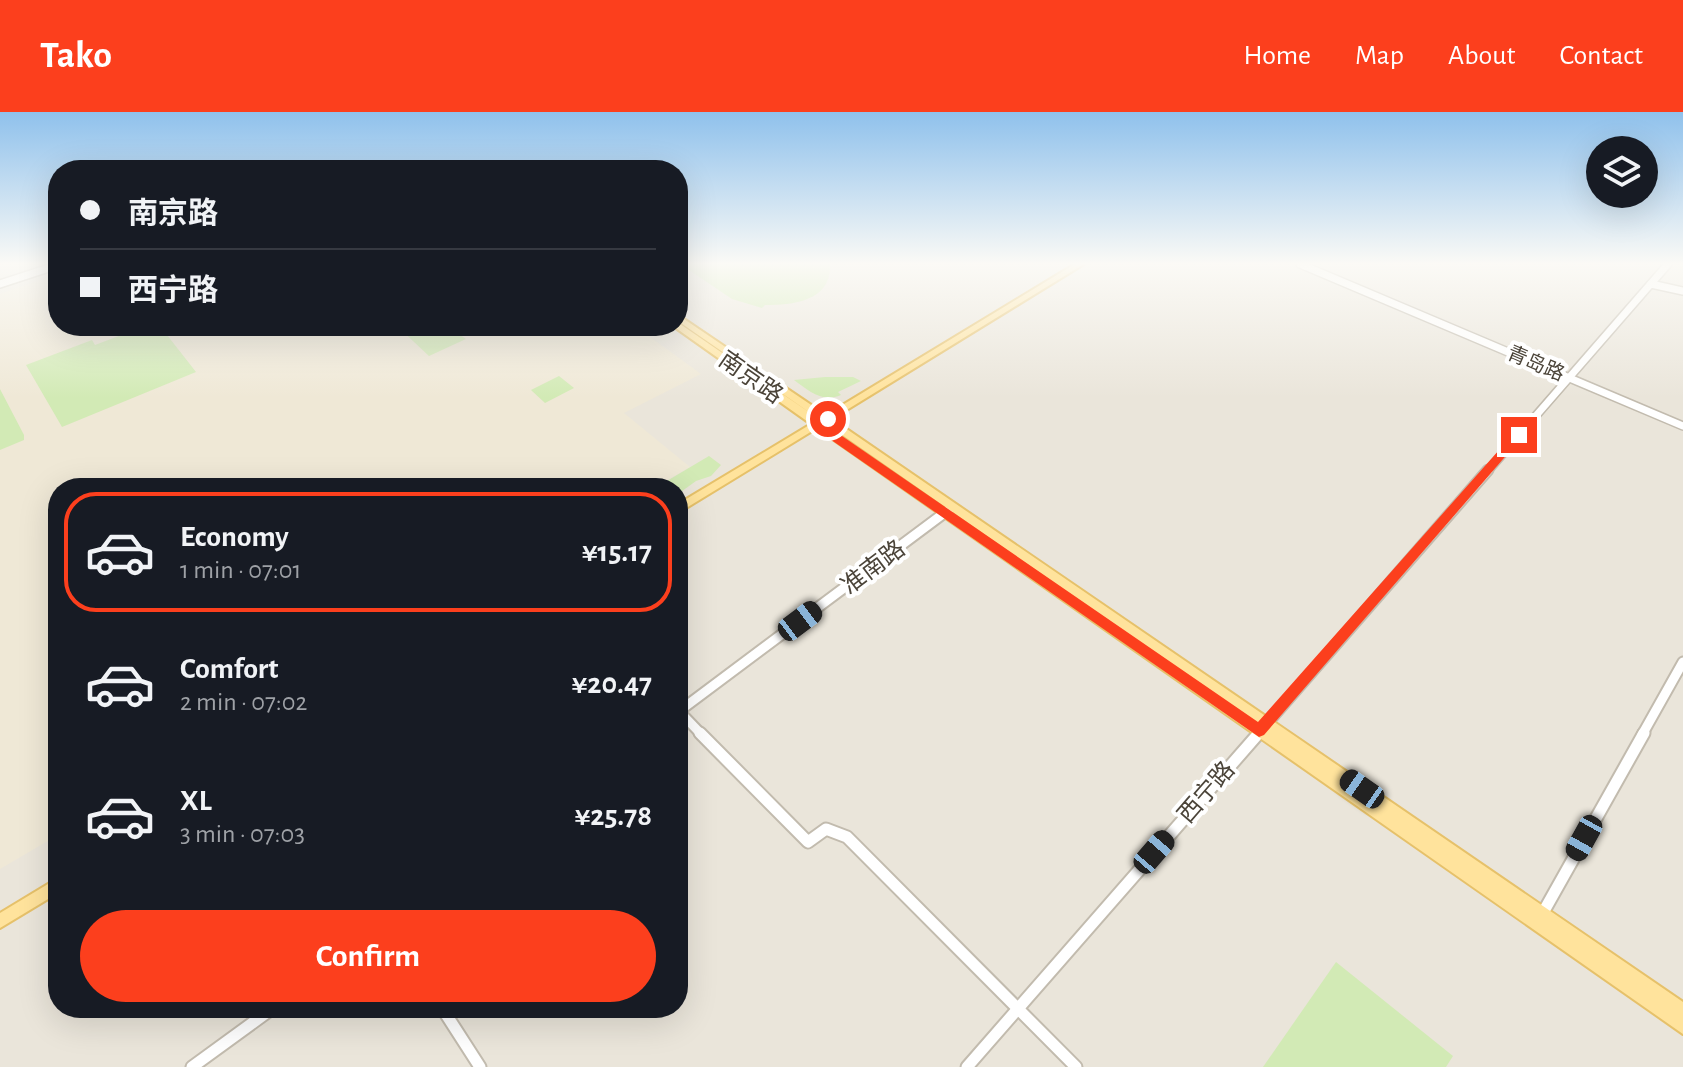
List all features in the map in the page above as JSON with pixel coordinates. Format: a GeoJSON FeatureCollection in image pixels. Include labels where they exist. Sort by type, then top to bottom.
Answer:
{"type":"FeatureCollection","features":[{"type":"Feature","properties":{"kind":"main road"},"geometry":{"type":"LineString","coordinates":[[688,503],[818,425],[831,422],[1010,309]]}},
{"type":"Feature","properties":{"kind":"main road","name":"南京路"},"geometry":{"type":"LineString","coordinates":[[688,324],[831,422],[949,510]]}},
{"type":"Feature","properties":{"kind":"main road","name":"南京路"},"geometry":{"type":"LineString","coordinates":[[688,334],[818,425],[949,510]]}},
{"type":"Feature","properties":{"kind":"main road"},"geometry":{"type":"LineString","coordinates":[[949,510],[1540,919],[1683,1011]]}},
{"type":"Feature","properties":{"kind":"main road"},"geometry":{"type":"LineString","coordinates":[[0,921],[48,891]]}},
{"type":"Feature","properties":{"kind":"main road"},"geometry":{"type":"LineString","coordinates":[[1540,919],[1683,1026]]}},
{"type":"Feature","properties":{"kind":"street","name":"青岛路"},"geometry":{"type":"LineString","coordinates":[[1406,309],[1683,426]]}},
{"type":"Feature","properties":{"kind":"street","name":"西宁路"},"geometry":{"type":"LineString","coordinates":[[967,1067],[1629,309]]}},
{"type":"Feature","properties":{"kind":"street","name":"准南路"},"geometry":{"type":"LineString","coordinates":[[688,705],[949,510]]}},
{"type":"Feature","properties":{"kind":"street"},"geometry":{"type":"LineString","coordinates":[[1540,919],[1683,662]]}},
{"type":"Feature","properties":{"kind":"street"},"geometry":{"type":"LineString","coordinates":[[688,722],[808,842],[826,829],[847,837],[1076,1067]]}},
{"type":"Feature","properties":{"kind":"street"},"geometry":{"type":"LineString","coordinates":[[192,1067],[259,1018]]}},
{"type":"Feature","properties":{"kind":"street"},"geometry":{"type":"LineString","coordinates":[[448,1018],[480,1067]]}},
{"type":"Feature","properties":{"kind":"shaded area"},"geometry":{"type":"Polygon","coordinates":[[[0,309],[48,309],[48,336],[688,336],[688,309],[1683,309],[1683,1067],[0,1067],[0,309]]]}},
{"type":"Feature","properties":{"kind":"shaded area"},"geometry":{"type":"Polygon","coordinates":[[[0,309],[48,309],[48,336],[649,336],[701,374],[624,413],[690,467],[671,478],[48,478],[48,841],[0,869],[0,309]]]}},
{"type":"Feature","properties":{"kind":"green space"},"geometry":{"type":"Polygon","coordinates":[[[119,336],[168,336],[196,372],[62,427],[26,365],[92,340],[95,345],[119,336]]]}},
{"type":"Feature","properties":{"kind":"green space"},"geometry":{"type":"Polygon","coordinates":[[[408,336],[462,336],[466,339],[429,356],[408,336]]]}},
{"type":"Feature","properties":{"kind":"green space"},"geometry":{"type":"Polygon","coordinates":[[[559,376],[574,388],[545,403],[531,390],[559,376]]]}},
{"type":"Feature","properties":{"kind":"green space"},"geometry":{"type":"Polygon","coordinates":[[[853,377],[861,381],[838,392],[841,395],[828,398],[816,395],[794,380],[853,377]]]}},
{"type":"Feature","properties":{"kind":"green space"},"geometry":{"type":"Polygon","coordinates":[[[0,389],[24,440],[0,450],[0,389]]]}},
{"type":"Feature","properties":{"kind":"green space"},"geometry":{"type":"Polygon","coordinates":[[[709,456],[721,465],[711,476],[688,487],[688,478],[672,478],[709,456]]]}},
{"type":"Feature","properties":{"kind":"green space"},"geometry":{"type":"Polygon","coordinates":[[[1336,962],[1453,1056],[1446,1067],[1263,1067],[1336,962]]]}},
{"type":"Feature","properties":{"kind":"route"},"geometry":{"type":"LineString","coordinates":[[828,419],[818,425],[1259,731],[1519,435]]}}]}
